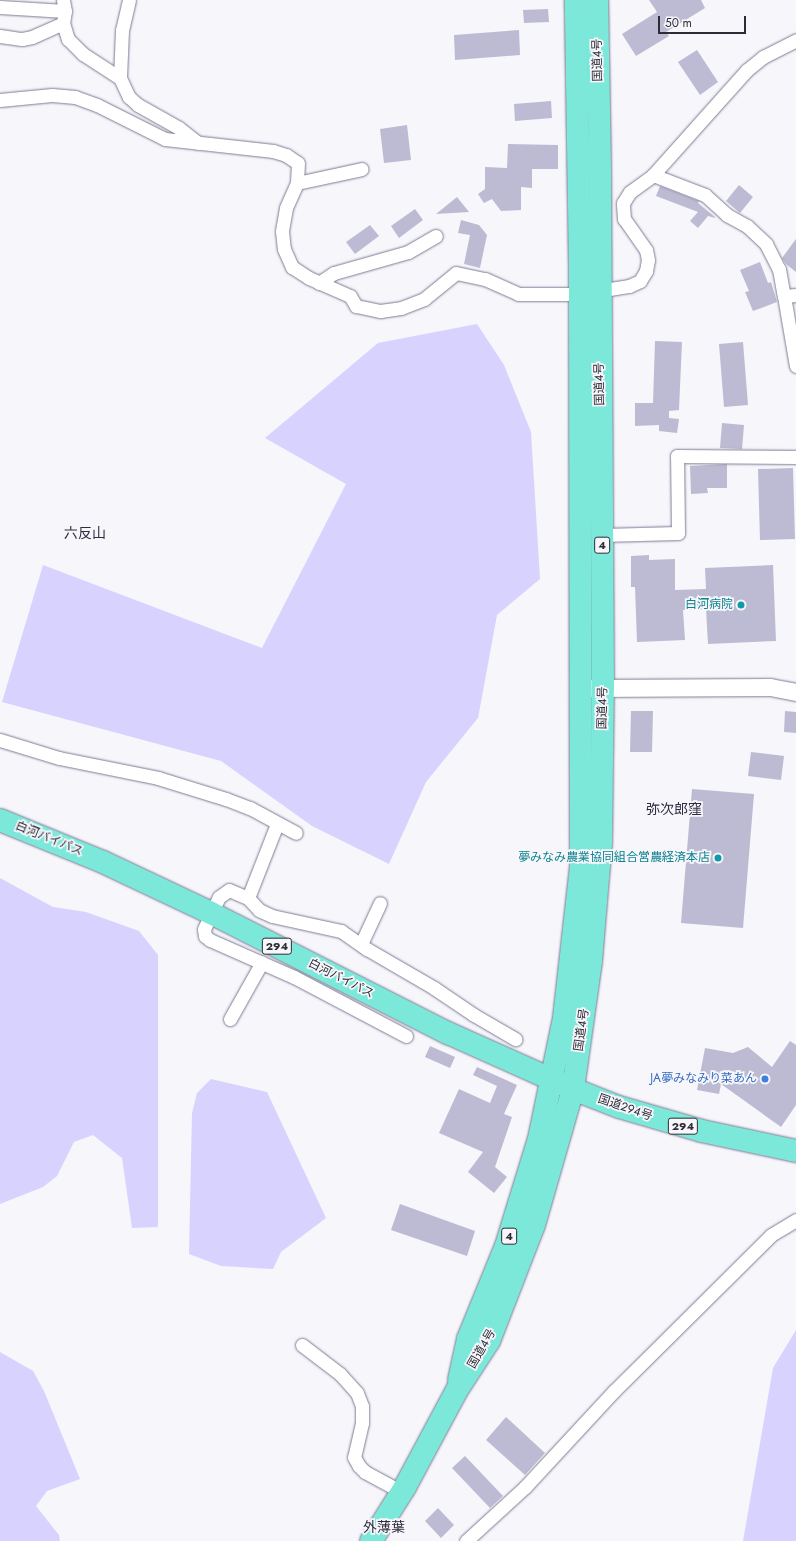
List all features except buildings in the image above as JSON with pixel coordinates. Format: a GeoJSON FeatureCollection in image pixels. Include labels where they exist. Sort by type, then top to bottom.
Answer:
{"type":"FeatureCollection","features":[{"type":"Feature","properties":{"kind":"highway","name":"国道4号"},"geometry":{"type":"LineString","coordinates":[[457,1390],[468,1339],[506,1246],[539,1139],[564,1018],[581,868],[602,535],[589,292],[580,269],[577,165],[578,87],[576,0]]}},
{"type":"Feature","properties":{"kind":"highway","name":"国道4号"},"geometry":{"type":"LineString","coordinates":[[371,1541],[402,1492],[457,1390],[490,1341],[534,1225],[573,1089],[591,961],[601,843],[593,688],[580,565],[589,292],[600,166],[597,0]]}},
{"type":"Feature","properties":{"kind":"highway","name":"白河バイパス"},"geometry":{"type":"LineString","coordinates":[[0,820],[97,859],[211,913],[448,1033],[551,1079]]}},
{"type":"Feature","properties":{"kind":"highway","name":"国道294号"},"geometry":{"type":"LineString","coordinates":[[551,1079],[619,1107],[702,1131],[796,1151]]}},
{"type":"Feature","properties":{"kind":"street"},"geometry":{"type":"LineString","coordinates":[[128,0],[122,30],[120,78],[128,97],[138,105],[179,128],[200,144]]}},
{"type":"Feature","properties":{"kind":"street"},"geometry":{"type":"LineString","coordinates":[[6,5],[64,12]]}},
{"type":"Feature","properties":{"kind":"street"},"geometry":{"type":"LineString","coordinates":[[64,12],[68,39],[83,54],[120,78]]}},
{"type":"Feature","properties":{"kind":"street"},"geometry":{"type":"LineString","coordinates":[[0,36],[22,39],[32,37],[64,12]]}},
{"type":"Feature","properties":{"kind":"street"},"geometry":{"type":"LineString","coordinates":[[0,100],[52,95],[75,97],[103,108],[165,139],[273,151],[286,155],[298,163],[297,183],[286,208],[282,231],[284,249],[292,266],[319,283],[350,296],[356,306],[380,310],[401,308],[424,299],[456,273],[485,279],[518,294],[589,292],[629,286],[640,281],[646,271],[648,260],[646,250],[624,219],[623,203],[630,192],[653,175],[747,70],[763,57],[796,40]]}},
{"type":"Feature","properties":{"kind":"street"},"geometry":{"type":"LineString","coordinates":[[297,183],[362,169]]}},
{"type":"Feature","properties":{"kind":"street"},"geometry":{"type":"LineString","coordinates":[[653,175],[705,195],[727,215],[747,226],[766,244],[790,295],[796,366]]}},
{"type":"Feature","properties":{"kind":"street"},"geometry":{"type":"LineString","coordinates":[[319,283],[334,273],[408,252],[436,236]]}},
{"type":"Feature","properties":{"kind":"street"},"geometry":{"type":"LineString","coordinates":[[602,535],[678,533],[677,456],[796,457]]}},
{"type":"Feature","properties":{"kind":"street"},"geometry":{"type":"LineString","coordinates":[[593,688],[770,687],[796,692]]}},
{"type":"Feature","properties":{"kind":"street"},"geometry":{"type":"LineString","coordinates":[[0,740],[60,758],[158,778],[250,808],[296,833]]}},
{"type":"Feature","properties":{"kind":"street"},"geometry":{"type":"LineString","coordinates":[[248,898],[277,824]]}},
{"type":"Feature","properties":{"kind":"street"},"geometry":{"type":"LineString","coordinates":[[406,1036],[262,962],[210,940],[205,936],[204,929],[219,898],[230,890],[248,898],[259,910],[272,916],[341,931],[434,988],[474,1016],[515,1039]]}},
{"type":"Feature","properties":{"kind":"street"},"geometry":{"type":"LineString","coordinates":[[361,944],[380,903]]}},
{"type":"Feature","properties":{"kind":"street"},"geometry":{"type":"LineString","coordinates":[[230,1019],[262,962]]}},
{"type":"Feature","properties":{"kind":"street"},"geometry":{"type":"LineString","coordinates":[[466,1541],[525,1486],[614,1391],[771,1235],[796,1220]]}},
{"type":"Feature","properties":{"kind":"street"},"geometry":{"type":"LineString","coordinates":[[302,1346],[340,1374],[357,1393],[362,1406],[362,1424],[354,1457],[358,1466],[365,1472],[402,1492]]}},
{"type":"Feature","properties":{"kind":"shaded area"},"geometry":{"type":"Polygon","coordinates":[[[477,324],[504,365],[531,432],[540,579],[497,615],[478,718],[426,782],[389,864],[312,826],[221,761],[2,702],[43,565],[262,648],[346,484],[265,438],[378,343],[477,324]]]}},
{"type":"Feature","properties":{"kind":"shaded area"},"geometry":{"type":"Polygon","coordinates":[[[0,878],[53,907],[86,912],[139,931],[158,955],[158,1227],[132,1228],[122,1158],[93,1135],[74,1142],[57,1176],[43,1187],[0,1204],[0,878]]]}},
{"type":"Feature","properties":{"kind":"shaded area"},"geometry":{"type":"Polygon","coordinates":[[[211,1079],[267,1092],[326,1218],[281,1252],[273,1269],[221,1266],[189,1254],[192,1113],[197,1093],[211,1079]]]}},
{"type":"Feature","properties":{"kind":"shaded area"},"geometry":{"type":"Polygon","coordinates":[[[796,1330],[796,1541],[743,1541],[773,1368],[796,1330]]]}},
{"type":"Feature","properties":{"kind":"shaded area"},"geometry":{"type":"Polygon","coordinates":[[[0,1352],[33,1371],[44,1391],[80,1479],[47,1491],[36,1506],[59,1535],[60,1541],[0,1541],[0,1352]]]}},
{"type":"Feature","properties":{"kind":"place","name":"白河病院"},"geometry":{"type":"Point","coordinates":[741,605]}},
{"type":"Feature","properties":{"kind":"place","name":"夢みなみ農業協同組合営農経済本店"},"geometry":{"type":"Point","coordinates":[718,858]}},
{"type":"Feature","properties":{"kind":"place","name":"JA夢みなみり菜あん"},"geometry":{"type":"Point","coordinates":[765,1079]}},
{"type":"Feature","properties":{"kind":"district","name":"六反山"},"geometry":{"type":"Point","coordinates":[85,533]}},
{"type":"Feature","properties":{"kind":"district","name":"弥次郎窪"},"geometry":{"type":"Point","coordinates":[674,809]}},
{"type":"Feature","properties":{"kind":"district","name":"外薄葉"},"geometry":{"type":"Point","coordinates":[384,1527]}}]}
